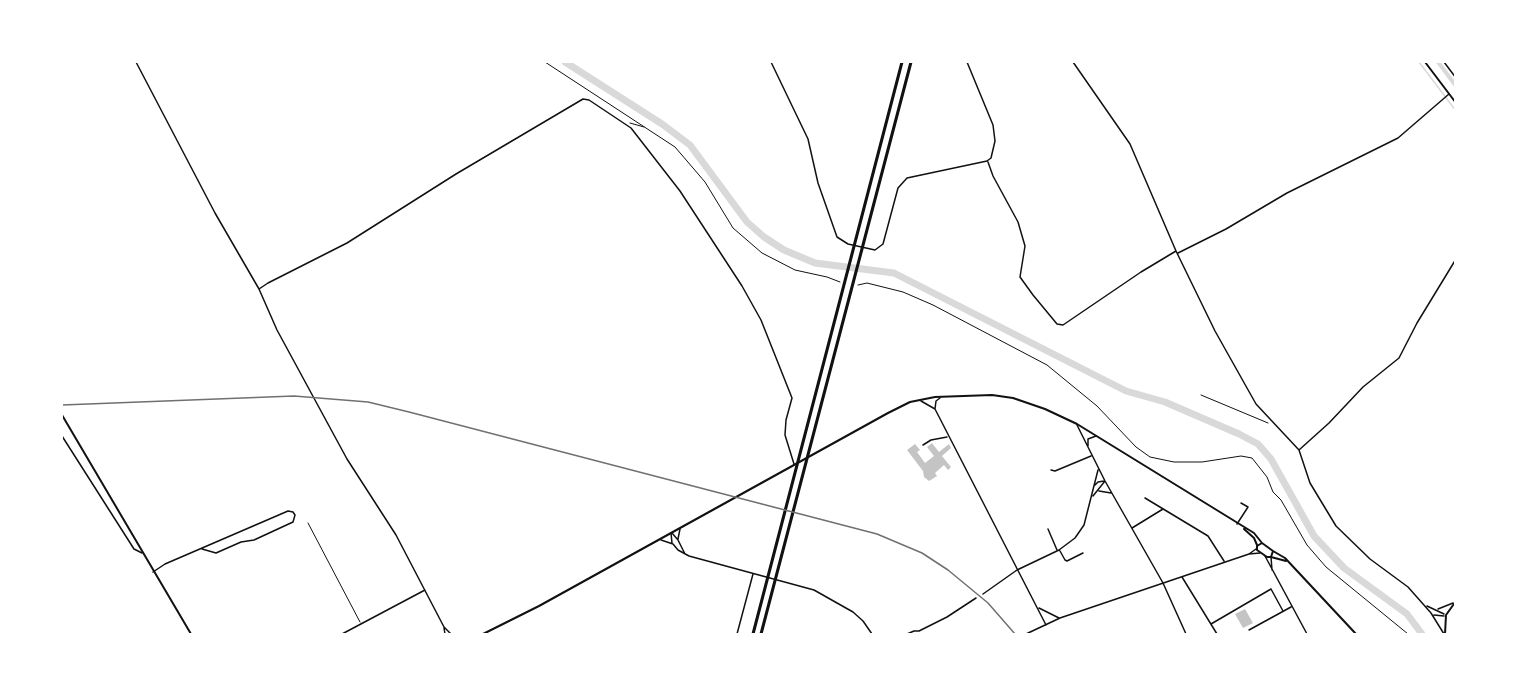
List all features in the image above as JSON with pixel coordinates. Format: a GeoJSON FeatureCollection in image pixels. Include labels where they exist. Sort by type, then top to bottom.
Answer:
{"type":"FeatureCollection","features":[{"type":"Feature","properties":{"kind":"highway"},"geometry":{"type":"LineString","coordinates":[[753,634],[902,62]]}},
{"type":"Feature","properties":{"kind":"highway"},"geometry":{"type":"LineString","coordinates":[[761,634],[854,287],[911,62]]}},
{"type":"Feature","properties":{"kind":"street"},"geometry":{"type":"LineString","coordinates":[[136,62],[215,213],[259,289],[277,330],[347,459],[396,535],[446,634]]}},
{"type":"Feature","properties":{"kind":"street"},"geometry":{"type":"LineString","coordinates":[[771,62],[808,139],[818,183],[837,237],[848,244],[874,250],[883,244],[898,188],[907,178],[987,161],[991,158],[995,141],[993,125],[967,62]]}},
{"type":"Feature","properties":{"kind":"street"},"geometry":{"type":"LineString","coordinates":[[1073,62],[1130,144],[1177,252],[1215,331],[1256,404],[1299,450],[1310,483],[1336,526],[1370,558],[1408,586],[1426,606],[1445,634]]}},
{"type":"Feature","properties":{"kind":"street"},"geometry":{"type":"LineString","coordinates":[[1425,62],[1455,103]]}},
{"type":"Feature","properties":{"kind":"street"},"geometry":{"type":"LineString","coordinates":[[1444,62],[1455,78]]}},
{"type":"Feature","properties":{"kind":"street"},"geometry":{"type":"LineString","coordinates":[[987,161],[1017,222],[1025,246],[1020,277],[1057,324],[1062,325],[1141,272],[1219,233],[1287,193],[1398,138],[1449,94]]}},
{"type":"Feature","properties":{"kind":"street"},"geometry":{"type":"LineString","coordinates":[[259,289],[347,243],[456,174],[583,99],[589,100],[631,128],[680,191],[742,286],[761,320],[792,398],[786,420],[785,435],[795,465]]}},
{"type":"Feature","properties":{"kind":"street"},"geometry":{"type":"LineString","coordinates":[[1299,450],[1329,423],[1363,387],[1399,358],[1455,259]]}},
{"type":"Feature","properties":{"kind":"street"},"geometry":{"type":"LineString","coordinates":[[483,634],[888,413],[920,400],[941,397],[992,395],[1013,398],[1045,408],[1077,424],[1237,524],[1254,538],[1257,547],[1265,556],[1288,562]]}},
{"type":"Feature","properties":{"kind":"street"},"geometry":{"type":"LineString","coordinates":[[934,409],[936,401],[941,397]]}},
{"type":"Feature","properties":{"kind":"street"},"geometry":{"type":"LineString","coordinates":[[920,400],[934,409],[1046,625]]}},
{"type":"Feature","properties":{"kind":"street"},"geometry":{"type":"LineString","coordinates":[[62,415],[191,634]]}},
{"type":"Feature","properties":{"kind":"street"},"geometry":{"type":"LineString","coordinates":[[1077,424],[1098,469],[1163,583],[1186,634]]}},
{"type":"Feature","properties":{"kind":"street"},"geometry":{"type":"LineString","coordinates":[[62,436],[134,549],[143,553]]}},
{"type":"Feature","properties":{"kind":"street"},"geometry":{"type":"LineString","coordinates":[[1089,450],[1088,439],[1096,436]]}},
{"type":"Feature","properties":{"kind":"street"},"geometry":{"type":"LineString","coordinates":[[923,445],[931,440],[948,437]]}},
{"type":"Feature","properties":{"kind":"street"},"geometry":{"type":"LineString","coordinates":[[1051,470],[1055,471],[1091,456]]}},
{"type":"Feature","properties":{"kind":"street"},"geometry":{"type":"LineString","coordinates":[[983,594],[1017,570],[1058,550],[1079,534],[1084,525],[1098,469]]}},
{"type":"Feature","properties":{"kind":"street"},"geometry":{"type":"LineString","coordinates":[[1094,487],[1098,482],[1105,481]]}},
{"type":"Feature","properties":{"kind":"street"},"geometry":{"type":"LineString","coordinates":[[1091,499],[1105,481]]}},
{"type":"Feature","properties":{"kind":"street"},"geometry":{"type":"LineString","coordinates":[[1098,492],[1112,493]]}},
{"type":"Feature","properties":{"kind":"street"},"geometry":{"type":"LineString","coordinates":[[1145,498],[1208,536],[1224,562]]}},
{"type":"Feature","properties":{"kind":"street"},"geometry":{"type":"LineString","coordinates":[[1237,524],[1248,507],[1241,503]]}},
{"type":"Feature","properties":{"kind":"street"},"geometry":{"type":"LineString","coordinates":[[1132,528],[1164,508]]}},
{"type":"Feature","properties":{"kind":"street"},"geometry":{"type":"LineString","coordinates":[[153,572],[165,564],[288,512],[293,512],[295,515],[292,522],[254,540],[241,542],[216,553],[202,549]]}},
{"type":"Feature","properties":{"kind":"street"},"geometry":{"type":"LineString","coordinates":[[678,540],[678,534],[683,525]]}},
{"type":"Feature","properties":{"kind":"street"},"geometry":{"type":"LineString","coordinates":[[1242,528],[1257,535],[1262,543],[1283,556],[1355,634]]}},
{"type":"Feature","properties":{"kind":"street"},"geometry":{"type":"LineString","coordinates":[[1048,529],[1065,560],[1083,553]]}},
{"type":"Feature","properties":{"kind":"street"},"geometry":{"type":"LineString","coordinates":[[671,532],[686,554]]}},
{"type":"Feature","properties":{"kind":"street"},"geometry":{"type":"LineString","coordinates":[[671,532],[673,544]]}},
{"type":"Feature","properties":{"kind":"street"},"geometry":{"type":"LineString","coordinates":[[657,540],[673,544],[686,554],[814,590],[858,615],[872,634]]}},
{"type":"Feature","properties":{"kind":"street"},"geometry":{"type":"LineString","coordinates":[[1249,554],[1262,543]]}},
{"type":"Feature","properties":{"kind":"street"},"geometry":{"type":"LineString","coordinates":[[1272,571],[1273,551]]}},
{"type":"Feature","properties":{"kind":"street"},"geometry":{"type":"LineString","coordinates":[[1026,634],[1060,618],[1224,562],[1249,554],[1261,553]]}},
{"type":"Feature","properties":{"kind":"street"},"geometry":{"type":"LineString","coordinates":[[1265,556],[1307,634]]}},
{"type":"Feature","properties":{"kind":"street"},"geometry":{"type":"LineString","coordinates":[[737,634],[753,573]]}},
{"type":"Feature","properties":{"kind":"street"},"geometry":{"type":"LineString","coordinates":[[1182,577],[1217,634]]}},
{"type":"Feature","properties":{"kind":"street"},"geometry":{"type":"LineString","coordinates":[[1211,624],[1271,589],[1283,611]]}},
{"type":"Feature","properties":{"kind":"street"},"geometry":{"type":"LineString","coordinates":[[342,634],[425,590]]}},
{"type":"Feature","properties":{"kind":"street"},"geometry":{"type":"LineString","coordinates":[[907,634],[919,631],[958,611],[976,598]]}},
{"type":"Feature","properties":{"kind":"street"},"geometry":{"type":"LineString","coordinates":[[1434,609],[1454,602]]}},
{"type":"Feature","properties":{"kind":"street"},"geometry":{"type":"LineString","coordinates":[[1445,634],[1446,615],[1454,602]]}},
{"type":"Feature","properties":{"kind":"street"},"geometry":{"type":"LineString","coordinates":[[1037,606],[1060,618]]}},
{"type":"Feature","properties":{"kind":"street"},"geometry":{"type":"LineString","coordinates":[[1426,606],[1446,615]]}},
{"type":"Feature","properties":{"kind":"street"},"geometry":{"type":"LineString","coordinates":[[1249,630],[1292,607]]}},
{"type":"Feature","properties":{"kind":"street"},"geometry":{"type":"LineString","coordinates":[[1431,613],[1436,616],[1446,615]]}},
{"type":"Feature","properties":{"kind":"street"},"geometry":{"type":"LineString","coordinates":[[444,627],[451,634]]}},
{"type":"Feature","properties":{"kind":"street"},"geometry":{"type":"LineString","coordinates":[[919,631],[922,634]]}},
{"type":"Feature","properties":{"kind":"lane"},"geometry":{"type":"LineString","coordinates":[[308,522],[361,624]]}},
{"type":"Feature","properties":{"kind":"path"},"geometry":{"type":"LineString","coordinates":[[545,62],[675,147],[705,182],[733,228],[762,253],[795,270],[827,277],[840,283]]}},
{"type":"Feature","properties":{"kind":"path"},"geometry":{"type":"LineString","coordinates":[[626,121],[646,127]]}},
{"type":"Feature","properties":{"kind":"path"},"geometry":{"type":"LineString","coordinates":[[854,287],[867,283],[903,292],[933,305],[1047,365],[1097,406],[1136,447],[1150,457],[1174,462],[1202,462],[1241,456],[1252,458],[1267,477],[1273,492],[1281,500],[1307,545],[1326,567],[1408,634]]}},
{"type":"Feature","properties":{"kind":"path"},"geometry":{"type":"LineString","coordinates":[[1201,395],[1277,427]]}},
{"type":"Feature","properties":{"kind":"building"},"geometry":{"type":"Polygon","coordinates":[[[932,443],[939,452],[949,444],[951,448],[942,456],[951,467],[948,470],[944,465],[935,473],[937,476],[929,481],[907,450],[915,444],[920,450],[917,452],[925,463],[934,456],[927,447],[932,443]]]}},
{"type":"Feature","properties":{"kind":"building"},"geometry":{"type":"Polygon","coordinates":[[[1245,609],[1253,623],[1243,628],[1235,614],[1245,609]]]}},
{"type":"Feature","properties":{"kind":"waterway"},"geometry":{"type":"LineString","coordinates":[[565,62],[662,124],[690,145],[747,222],[784,250],[815,263],[894,273],[1126,391],[1165,402],[1258,444],[1271,459],[1314,536],[1344,568],[1407,614],[1422,634]]}},
{"type":"Feature","properties":{"kind":"waterway"},"geometry":{"type":"LineString","coordinates":[[1419,62],[1456,111]]}},
{"type":"Feature","properties":{"kind":"waterway"},"geometry":{"type":"LineString","coordinates":[[1438,62],[1456,86]]}},
{"type":"Feature","properties":{"kind":"railway"},"geometry":{"type":"LineString","coordinates":[[62,405],[294,396],[368,402],[877,534],[922,553],[948,570],[988,603],[1015,634]]}}]}
